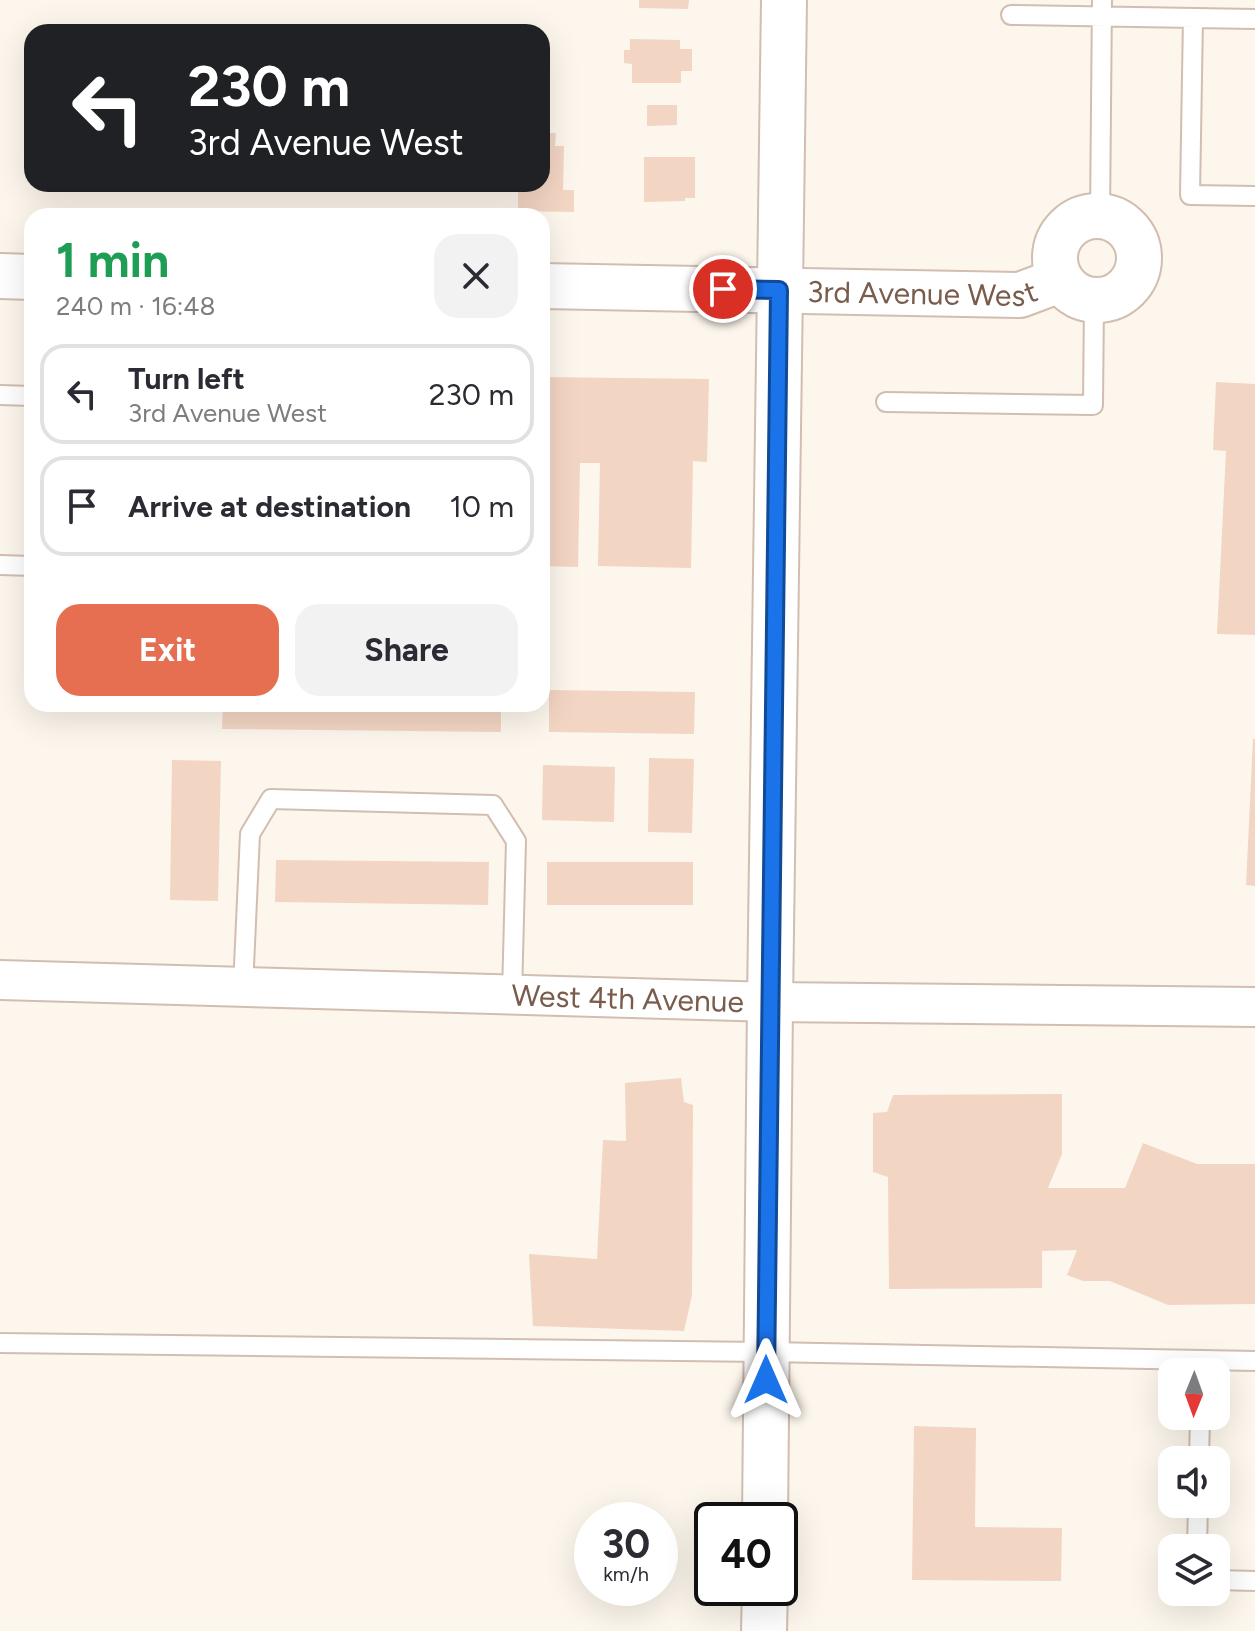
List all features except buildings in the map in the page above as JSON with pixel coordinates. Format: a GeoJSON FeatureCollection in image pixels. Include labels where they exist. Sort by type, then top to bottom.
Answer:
{"type":"FeatureCollection","features":[{"type":"Feature","properties":{"kind":"street"},"geometry":{"type":"LineString","coordinates":[[765,1502],[784,0]]}},
{"type":"Feature","properties":{"kind":"street"},"geometry":{"type":"LineString","coordinates":[[1100,216],[1115,220],[1127,228],[1139,254],[1138,268],[1132,282],[1108,299],[1077,290],[1055,268],[1058,242],[1064,231],[1087,217],[1100,216]]}},
{"type":"Feature","properties":{"kind":"street"},"geometry":{"type":"LineString","coordinates":[[0,276],[24,277]]}},
{"type":"Feature","properties":{"kind":"street","name":"3rd Avenue West"},"geometry":{"type":"LineString","coordinates":[[550,286],[1020,295],[1077,290]]}},
{"type":"Feature","properties":{"kind":"street","name":"West 4th Avenue"},"geometry":{"type":"LineString","coordinates":[[0,980],[770,1002],[1255,1007]]}},
{"type":"Feature","properties":{"kind":"street"},"geometry":{"type":"LineString","coordinates":[[764,1631],[765,1606]]}},
{"type":"Feature","properties":{"kind":"lane"},"geometry":{"type":"LineString","coordinates":[[1011,15],[1102,8],[1193,18],[1255,19]]}},
{"type":"Feature","properties":{"kind":"lane"},"geometry":{"type":"LineString","coordinates":[[1100,216],[1102,8]]}},
{"type":"Feature","properties":{"kind":"lane"},"geometry":{"type":"LineString","coordinates":[[1193,18],[1190,195],[1255,196]]}},
{"type":"Feature","properties":{"kind":"lane"},"geometry":{"type":"LineString","coordinates":[[886,402],[1093,405],[1077,290]]}},
{"type":"Feature","properties":{"kind":"lane"},"geometry":{"type":"LineString","coordinates":[[0,395],[24,396]]}},
{"type":"Feature","properties":{"kind":"lane"},"geometry":{"type":"LineString","coordinates":[[0,565],[24,566]]}},
{"type":"Feature","properties":{"kind":"lane"},"geometry":{"type":"LineString","coordinates":[[243,988],[250,834],[271,799],[493,805],[516,841],[512,995]]}},
{"type":"Feature","properties":{"kind":"lane"},"geometry":{"type":"LineString","coordinates":[[0,1343],[767,1352],[1158,1365]]}},
{"type":"Feature","properties":{"kind":"lane"},"geometry":{"type":"LineString","coordinates":[[1230,1363],[1255,1361]]}},
{"type":"Feature","properties":{"kind":"lane"},"geometry":{"type":"LineString","coordinates":[[1230,1580],[1255,1581]]}},
{"type":"Feature","properties":{"kind":"route"},"geometry":{"type":"LineString","coordinates":[[723,289],[779,290],[766,1380]]}}]}
